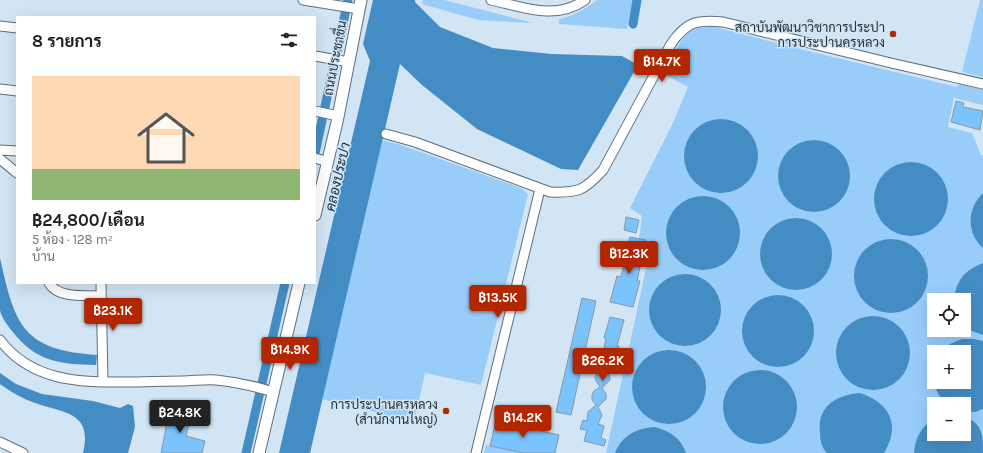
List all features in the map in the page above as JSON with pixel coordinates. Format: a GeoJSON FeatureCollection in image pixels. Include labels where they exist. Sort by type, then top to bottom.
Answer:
{"type":"FeatureCollection","features":[{"type":"Feature","properties":{"kind":"main road","name":"ถนนประชาชื่น"},"geometry":{"type":"LineString","coordinates":[[316,208],[320,160],[334,115],[339,60],[357,5]]}},
{"type":"Feature","properties":{"kind":"main road"},"geometry":{"type":"LineString","coordinates":[[259,453],[269,390],[299,284]]}},
{"type":"Feature","properties":{"kind":"street"},"geometry":{"type":"LineString","coordinates":[[303,0],[336,5],[357,5]]}},
{"type":"Feature","properties":{"kind":"street"},"geometry":{"type":"LineString","coordinates":[[491,0],[544,12],[560,11],[585,0]]}},
{"type":"Feature","properties":{"kind":"street"},"geometry":{"type":"LineString","coordinates":[[386,134],[415,142],[550,192],[568,192],[582,189],[592,182],[603,170],[671,44],[679,32],[691,24],[704,20],[722,22],[983,84]]}},
{"type":"Feature","properties":{"kind":"street"},"geometry":{"type":"LineString","coordinates":[[0,26],[16,28]]}},
{"type":"Feature","properties":{"kind":"street"},"geometry":{"type":"LineString","coordinates":[[316,56],[339,60]]}},
{"type":"Feature","properties":{"kind":"street"},"geometry":{"type":"LineString","coordinates":[[0,89],[16,91]]}},
{"type":"Feature","properties":{"kind":"street"},"geometry":{"type":"LineString","coordinates":[[316,111],[334,115]]}},
{"type":"Feature","properties":{"kind":"street"},"geometry":{"type":"LineString","coordinates":[[0,150],[16,151]]}},
{"type":"Feature","properties":{"kind":"street"},"geometry":{"type":"LineString","coordinates":[[0,159],[16,171]]}},
{"type":"Feature","properties":{"kind":"street"},"geometry":{"type":"LineString","coordinates":[[476,453],[540,189]]}},
{"type":"Feature","properties":{"kind":"street"},"geometry":{"type":"LineString","coordinates":[[50,284],[57,291],[66,294],[101,296]]}},
{"type":"Feature","properties":{"kind":"street"},"geometry":{"type":"LineString","coordinates":[[101,284],[103,382]]}},
{"type":"Feature","properties":{"kind":"street"},"geometry":{"type":"LineString","coordinates":[[0,340],[11,353],[43,373],[79,382],[215,380],[269,390]]}},
{"type":"Feature","properties":{"kind":"street"},"geometry":{"type":"LineString","coordinates":[[0,442],[23,453]]}},
{"type":"Feature","properties":{"kind":"shaded area"},"geometry":{"type":"Polygon","coordinates":[[[373,0],[415,0],[415,2],[440,27],[493,48],[551,54],[622,56],[638,65],[578,170],[561,169],[477,129],[422,85],[400,64],[310,453],[279,453],[370,61],[363,44],[373,0]]]}},
{"type":"Feature","properties":{"kind":"shaded area"},"geometry":{"type":"Polygon","coordinates":[[[423,0],[444,0],[533,23],[478,20],[422,4],[423,0]]]}},
{"type":"Feature","properties":{"kind":"shaded area"},"geometry":{"type":"Polygon","coordinates":[[[597,0],[633,0],[627,29],[559,24],[559,19],[579,12],[597,0]]]}},
{"type":"Feature","properties":{"kind":"shaded area"},"geometry":{"type":"Polygon","coordinates":[[[980,0],[983,0],[983,77],[962,72],[980,0]]]}},
{"type":"Feature","properties":{"kind":"shaded area"},"geometry":{"type":"Polygon","coordinates":[[[715,27],[957,87],[959,83],[983,89],[983,105],[954,98],[948,127],[972,133],[981,155],[983,155],[983,453],[606,453],[652,241],[639,239],[642,216],[630,208],[672,125],[688,87],[665,75],[673,55],[681,42],[690,32],[698,28],[715,27]]]}},
{"type":"Feature","properties":{"kind":"shaded area"},"geometry":{"type":"Polygon","coordinates":[[[714,119],[728,119],[742,125],[752,135],[758,149],[756,170],[752,177],[742,187],[728,193],[714,193],[700,187],[690,177],[684,163],[684,149],[690,135],[700,125],[714,119]]]}},
{"type":"Feature","properties":{"kind":"shaded area"},"geometry":{"type":"Polygon","coordinates":[[[382,140],[401,145],[521,188],[528,194],[481,385],[425,373],[414,422],[322,399],[382,140]]]}},
{"type":"Feature","properties":{"kind":"shaded area"},"geometry":{"type":"Polygon","coordinates":[[[807,140],[821,140],[828,142],[840,150],[848,162],[850,176],[848,190],[840,202],[828,210],[821,212],[807,212],[800,210],[788,202],[780,190],[778,183],[778,169],[780,162],[788,150],[800,142],[807,140]]]}},
{"type":"Feature","properties":{"kind":"shaded area"},"geometry":{"type":"Polygon","coordinates":[[[911,162],[925,165],[937,173],[945,185],[948,199],[945,213],[937,225],[925,233],[911,236],[897,233],[885,225],[877,213],[874,199],[877,185],[885,173],[897,165],[911,162]]]}},
{"type":"Feature","properties":{"kind":"shaded area"},"geometry":{"type":"Polygon","coordinates":[[[983,193],[983,248],[977,242],[971,228],[971,213],[978,199],[983,193]]]}},
{"type":"Feature","properties":{"kind":"shaded area"},"geometry":{"type":"Polygon","coordinates":[[[696,196],[710,196],[724,202],[734,212],[740,226],[740,240],[734,254],[724,264],[710,270],[696,270],[682,264],[672,254],[666,240],[666,226],[672,212],[682,202],[696,196]]]}},
{"type":"Feature","properties":{"kind":"shaded area"},"geometry":{"type":"Polygon","coordinates":[[[789,218],[803,218],[822,228],[832,247],[832,261],[822,280],[803,290],[789,290],[770,280],[760,261],[760,247],[770,228],[789,218]]]}},
{"type":"Feature","properties":{"kind":"shaded area"},"geometry":{"type":"Polygon","coordinates":[[[891,239],[905,242],[917,250],[925,262],[928,276],[925,290],[917,302],[905,310],[891,313],[877,310],[865,302],[857,290],[854,276],[857,262],[865,250],[877,242],[891,239]]]}},
{"type":"Feature","properties":{"kind":"shaded area"},"geometry":{"type":"Polygon","coordinates":[[[0,258],[11,301],[26,330],[37,340],[52,347],[72,352],[97,355],[96,365],[59,362],[39,355],[21,341],[12,331],[3,318],[0,310],[0,258]]]}},
{"type":"Feature","properties":{"kind":"shaded area"},"geometry":{"type":"Polygon","coordinates":[[[983,263],[983,335],[971,330],[971,293],[955,293],[962,276],[971,269],[983,263]]]}},
{"type":"Feature","properties":{"kind":"shaded area"},"geometry":{"type":"Polygon","coordinates":[[[678,274],[692,274],[711,284],[721,303],[721,317],[711,336],[692,346],[678,346],[659,336],[649,317],[649,303],[659,284],[678,274]]]}},
{"type":"Feature","properties":{"kind":"shaded area"},"geometry":{"type":"Polygon","coordinates":[[[771,295],[785,295],[792,297],[804,305],[812,317],[814,331],[812,345],[804,357],[792,365],[785,367],[771,367],[764,365],[752,357],[744,345],[742,338],[742,324],[744,317],[752,305],[764,297],[771,295]]]}},
{"type":"Feature","properties":{"kind":"shaded area"},"geometry":{"type":"Polygon","coordinates":[[[873,316],[894,322],[904,332],[910,353],[904,374],[894,384],[873,390],[852,384],[842,374],[836,353],[842,332],[852,322],[873,316]]]}},
{"type":"Feature","properties":{"kind":"shaded area"},"geometry":{"type":"Polygon","coordinates":[[[962,339],[983,341],[983,409],[975,412],[971,412],[971,397],[941,397],[937,392],[936,389],[971,389],[971,345],[949,345],[962,339]]]}},
{"type":"Feature","properties":{"kind":"shaded area"},"geometry":{"type":"Polygon","coordinates":[[[669,350],[683,353],[695,361],[703,373],[706,387],[703,401],[695,413],[683,421],[669,424],[655,421],[643,413],[635,401],[632,387],[635,373],[643,361],[655,353],[669,350]]]}},
{"type":"Feature","properties":{"kind":"shaded area"},"geometry":{"type":"Polygon","coordinates":[[[760,370],[781,376],[791,386],[797,407],[791,428],[781,438],[760,444],[739,438],[729,428],[723,407],[729,386],[739,376],[760,370]]]}},
{"type":"Feature","properties":{"kind":"shaded area"},"geometry":{"type":"Polygon","coordinates":[[[0,373],[16,384],[42,394],[93,401],[120,408],[128,404],[133,406],[135,427],[128,453],[83,453],[85,439],[84,429],[74,416],[31,401],[13,392],[0,384],[0,373]]]}},
{"type":"Feature","properties":{"kind":"shaded area"},"geometry":{"type":"Polygon","coordinates":[[[860,393],[879,403],[890,416],[892,433],[884,453],[827,453],[823,447],[820,436],[820,424],[825,409],[836,399],[851,394],[860,393]]]}},
{"type":"Feature","properties":{"kind":"shaded area"},"geometry":{"type":"Polygon","coordinates":[[[971,421],[975,423],[981,431],[983,453],[914,453],[917,438],[927,424],[927,441],[971,441],[971,421]]]}},
{"type":"Feature","properties":{"kind":"shaded area"},"geometry":{"type":"Polygon","coordinates":[[[655,427],[670,433],[678,439],[686,453],[615,453],[626,437],[636,431],[655,427]]]}},
{"type":"Feature","properties":{"kind":"shaded area"},"geometry":{"type":"Polygon","coordinates":[[[486,445],[520,453],[484,453],[486,445]]]}},
{"type":"Feature","properties":{"kind":"building"},"geometry":{"type":"Polygon","coordinates":[[[956,101],[964,103],[963,107],[983,111],[980,130],[951,122],[956,101]]]}},
{"type":"Feature","properties":{"kind":"building"},"geometry":{"type":"Polygon","coordinates":[[[626,217],[639,220],[636,233],[624,230],[626,217]]]}},
{"type":"Feature","properties":{"kind":"building"},"geometry":{"type":"Polygon","coordinates":[[[630,237],[646,240],[637,281],[640,281],[633,307],[610,302],[617,276],[621,277],[630,237]]]}},
{"type":"Feature","properties":{"kind":"building"},"geometry":{"type":"Polygon","coordinates":[[[582,298],[596,301],[571,415],[556,412],[582,298]]]}},
{"type":"Feature","properties":{"kind":"building"},"geometry":{"type":"Polygon","coordinates":[[[610,317],[624,320],[617,346],[619,346],[614,368],[608,367],[610,380],[602,388],[606,394],[606,399],[598,407],[602,415],[598,424],[604,426],[601,438],[606,440],[604,446],[584,441],[587,430],[580,429],[583,420],[587,421],[588,412],[596,405],[592,400],[592,395],[594,391],[600,387],[595,377],[599,371],[606,339],[604,338],[610,317]]]}},
{"type":"Feature","properties":{"kind":"building"},"geometry":{"type":"Polygon","coordinates":[[[170,407],[192,412],[186,436],[205,441],[202,453],[161,453],[170,407]]]}},
{"type":"Feature","properties":{"kind":"building"},"geometry":{"type":"Polygon","coordinates":[[[496,421],[559,435],[555,453],[523,453],[490,446],[496,421]]]}},
{"type":"Feature","properties":{"kind":"waterway"},"geometry":{"type":"LineString","coordinates":[[316,148],[348,0]]}},
{"type":"Feature","properties":{"kind":"waterway"},"geometry":{"type":"LineString","coordinates":[[633,24],[637,0]]}},
{"type":"Feature","properties":{"kind":"waterway"},"geometry":{"type":"LineString","coordinates":[[246,453],[285,284]]}},
{"type":"Feature","properties":{"kind":"place","name":"สถาบันพัฒนาวิชาการประปา การประปานครหลวง"},"geometry":{"type":"Point","coordinates":[893,34]}},
{"type":"Feature","properties":{"kind":"place","name":"การประปานครหลวง (สำนักงานใหญ่)"},"geometry":{"type":"Point","coordinates":[446,411]}},
{"type":"Feature","properties":{"kind":"water label","name":"คลองประปา"},"geometry":{"type":"Point","coordinates":[338,177]}}]}
